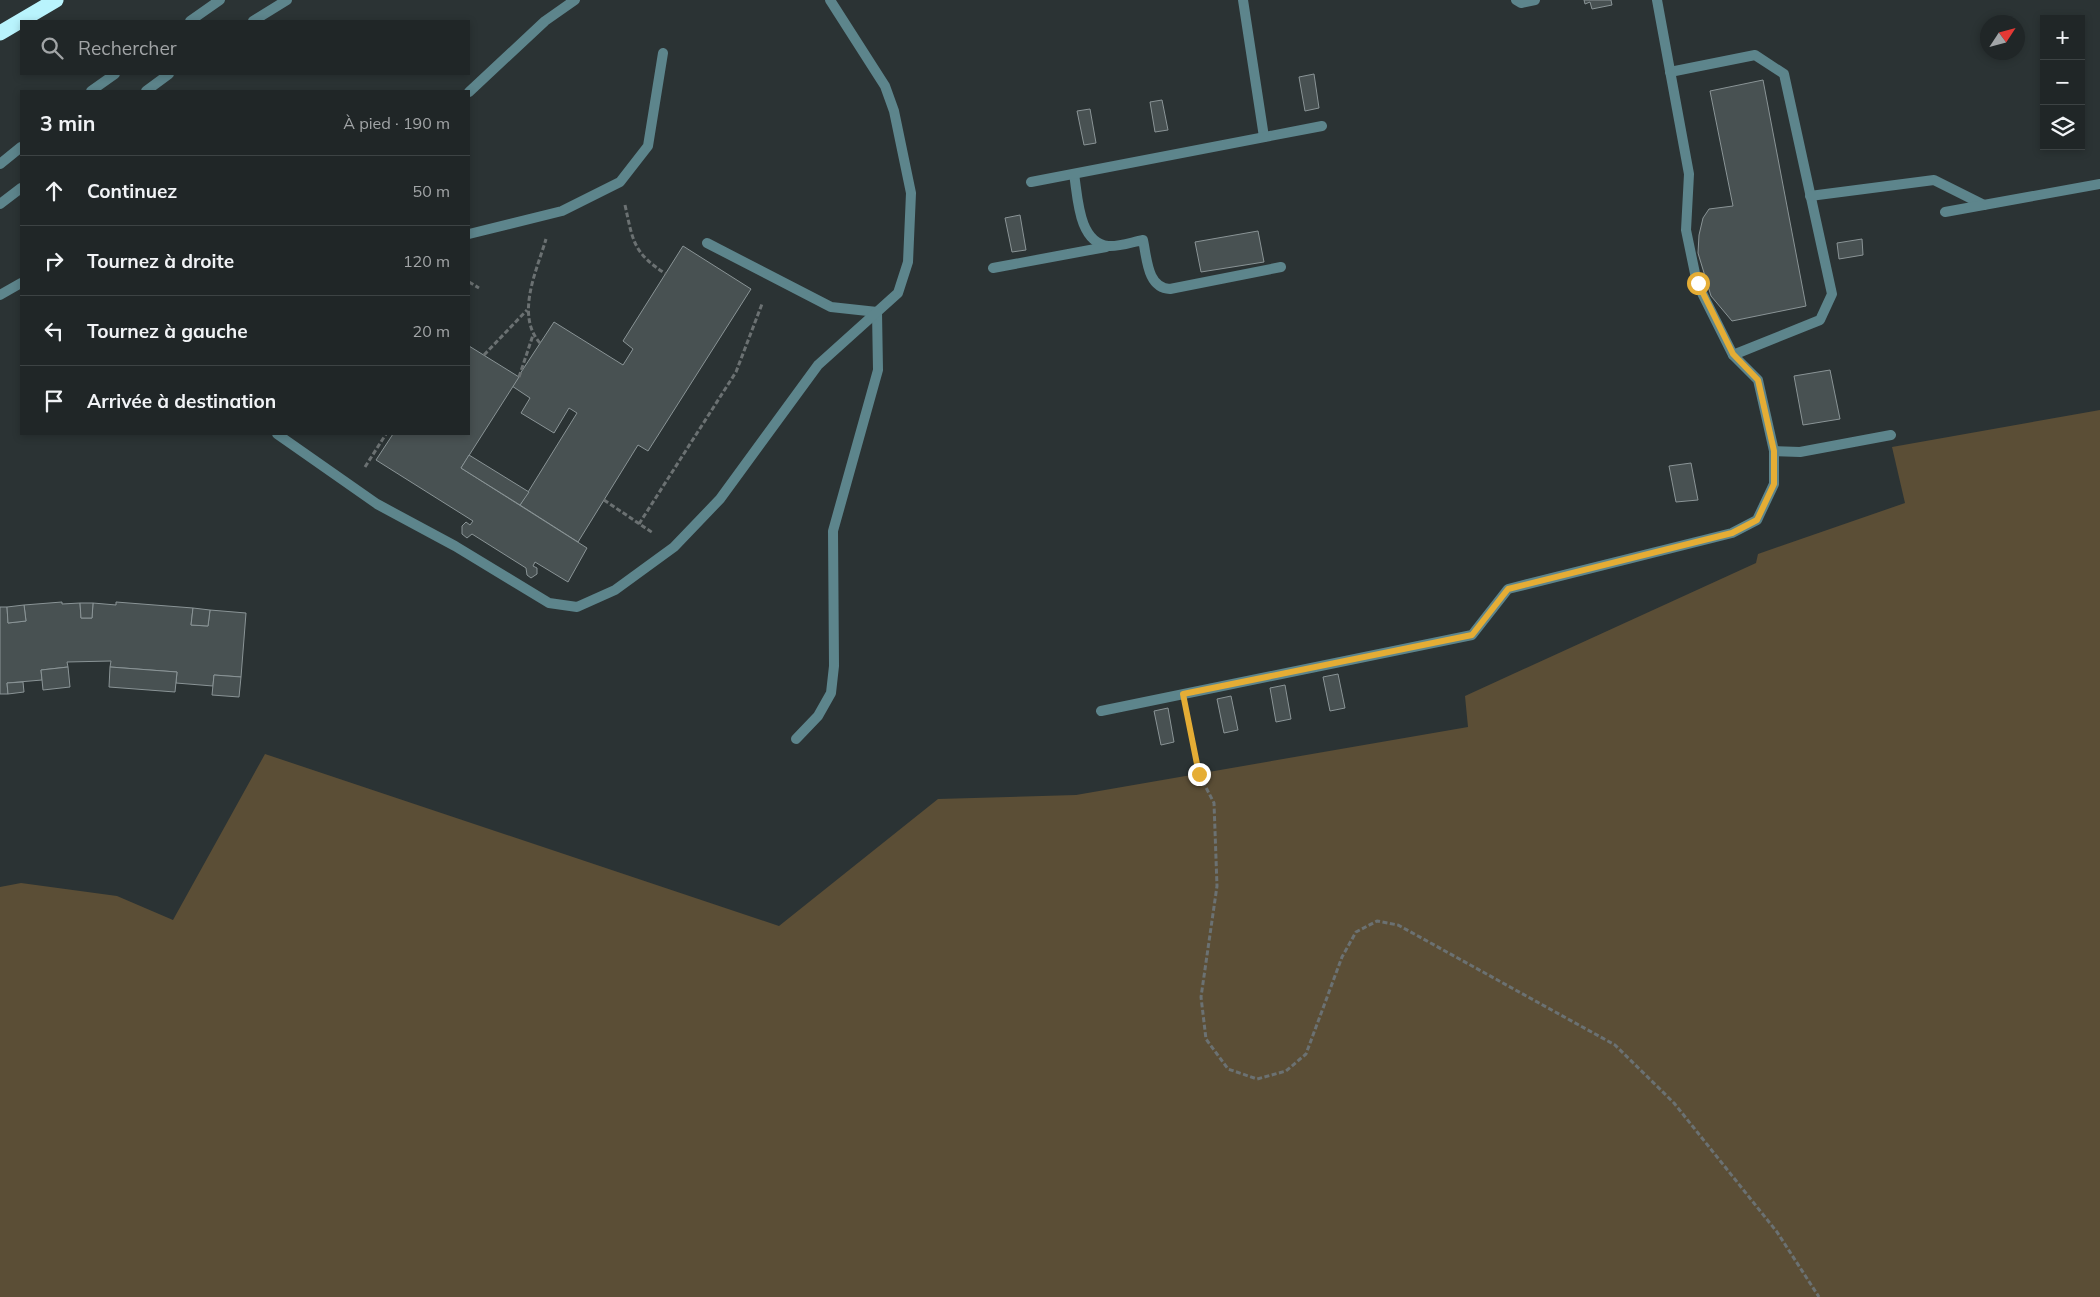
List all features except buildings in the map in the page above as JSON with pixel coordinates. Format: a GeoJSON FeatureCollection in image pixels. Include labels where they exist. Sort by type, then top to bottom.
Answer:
{"type":"FeatureCollection","features":[{"type":"Feature","properties":{"kind":"highway"},"geometry":{"type":"LineString","coordinates":[[22,20],[56,0]]}},
{"type":"Feature","properties":{"kind":"highway"},"geometry":{"type":"LineString","coordinates":[[0,33],[20,21]]}},
{"type":"Feature","properties":{"kind":"street"},"geometry":{"type":"LineString","coordinates":[[191,20],[220,0]]}},
{"type":"Feature","properties":{"kind":"street"},"geometry":{"type":"LineString","coordinates":[[255,20],[287,0]]}},
{"type":"Feature","properties":{"kind":"street"},"geometry":{"type":"LineString","coordinates":[[470,91],[545,21],[574,0]]}},
{"type":"Feature","properties":{"kind":"street"},"geometry":{"type":"LineString","coordinates":[[277,435],[377,504],[455,546],[549,603],[577,607],[615,590],[674,547],[720,499],[818,365],[898,293],[908,262],[911,193],[894,111],[885,86],[830,0]]}},
{"type":"Feature","properties":{"kind":"street"},"geometry":{"type":"LineString","coordinates":[[1243,0],[1264,137]]}},
{"type":"Feature","properties":{"kind":"street"},"geometry":{"type":"LineString","coordinates":[[1516,0],[1521,3],[1535,0]]}},
{"type":"Feature","properties":{"kind":"street"},"geometry":{"type":"LineString","coordinates":[[1101,711],[1472,635],[1508,589],[1732,533],[1757,520],[1774,484],[1774,451],[1758,380],[1733,354],[1698,283],[1686,230],[1689,174],[1657,0]]}},
{"type":"Feature","properties":{"kind":"street"},"geometry":{"type":"LineString","coordinates":[[470,234],[562,211],[620,182],[648,146],[663,53]]}},
{"type":"Feature","properties":{"kind":"street"},"geometry":{"type":"LineString","coordinates":[[1670,72],[1755,55],[1784,74],[1832,294],[1820,320],[1733,354]]}},
{"type":"Feature","properties":{"kind":"street"},"geometry":{"type":"LineString","coordinates":[[92,90],[114,75]]}},
{"type":"Feature","properties":{"kind":"street"},"geometry":{"type":"LineString","coordinates":[[147,90],[168,75]]}},
{"type":"Feature","properties":{"kind":"street"},"geometry":{"type":"LineString","coordinates":[[1031,182],[1322,126]]}},
{"type":"Feature","properties":{"kind":"street"},"geometry":{"type":"LineString","coordinates":[[0,164],[20,148]]}},
{"type":"Feature","properties":{"kind":"street"},"geometry":{"type":"LineString","coordinates":[[1074,174],[1083,222],[1088,234],[1096,243],[1109,246]]}},
{"type":"Feature","properties":{"kind":"street"},"geometry":{"type":"LineString","coordinates":[[1810,196],[1934,180],[1984,205]]}},
{"type":"Feature","properties":{"kind":"street"},"geometry":{"type":"LineString","coordinates":[[1945,212],[2100,184]]}},
{"type":"Feature","properties":{"kind":"street"},"geometry":{"type":"LineString","coordinates":[[0,204],[20,189]]}},
{"type":"Feature","properties":{"kind":"street"},"geometry":{"type":"LineString","coordinates":[[993,268],[1143,240],[1153,282],[1161,289],[1170,289],[1281,267]]}},
{"type":"Feature","properties":{"kind":"street"},"geometry":{"type":"LineString","coordinates":[[708,243],[830,308],[877,312]]}},
{"type":"Feature","properties":{"kind":"street"},"geometry":{"type":"LineString","coordinates":[[0,295],[20,284]]}},
{"type":"Feature","properties":{"kind":"street"},"geometry":{"type":"LineString","coordinates":[[796,739],[818,716],[831,692],[834,666],[834,531],[878,370],[877,312]]}},
{"type":"Feature","properties":{"kind":"street"},"geometry":{"type":"LineString","coordinates":[[1774,451],[1800,452],[1891,435]]}},
{"type":"Feature","properties":{"kind":"path"},"geometry":{"type":"LineString","coordinates":[[620,182],[634,246],[650,264],[666,274]]}},
{"type":"Feature","properties":{"kind":"path"},"geometry":{"type":"LineString","coordinates":[[484,356],[527,309],[552,214]]}},
{"type":"Feature","properties":{"kind":"path"},"geometry":{"type":"LineString","coordinates":[[470,283],[479,288]]}},
{"type":"Feature","properties":{"kind":"path"},"geometry":{"type":"LineString","coordinates":[[639,524],[736,372],[762,304]]}},
{"type":"Feature","properties":{"kind":"path"},"geometry":{"type":"LineString","coordinates":[[527,309],[533,335],[540,343]]}},
{"type":"Feature","properties":{"kind":"path"},"geometry":{"type":"LineString","coordinates":[[519,377],[533,335]]}},
{"type":"Feature","properties":{"kind":"path"},"geometry":{"type":"LineString","coordinates":[[372,474],[364,469],[385,435]]}},
{"type":"Feature","properties":{"kind":"path"},"geometry":{"type":"LineString","coordinates":[[604,500],[674,547]]}},
{"type":"Feature","properties":{"kind":"path"},"geometry":{"type":"LineString","coordinates":[[1183,694],[1199,774],[1214,803],[1216,886],[1201,997],[1206,1039],[1228,1069],[1257,1079],[1286,1072],[1306,1054],[1342,957],[1356,932],[1378,921],[1398,926],[1615,1045],[1674,1103],[1777,1232],[1819,1297]]}},
{"type":"Feature","properties":{"kind":"shaded area"},"geometry":{"type":"Polygon","coordinates":[[[2100,410],[2100,1297],[0,1297],[0,887],[21,883],[117,896],[173,920],[265,754],[779,926],[938,799],[1076,795],[1468,727],[1465,696],[1756,563],[1758,554],[1905,503],[1892,447],[2100,410]]]}},
{"type":"Feature","properties":{"kind":"route"},"geometry":{"type":"LineString","coordinates":[[1199,774],[1183,694],[1472,635],[1508,589],[1732,533],[1757,520],[1774,484],[1774,451],[1758,380],[1733,354],[1698,283]]}}]}
